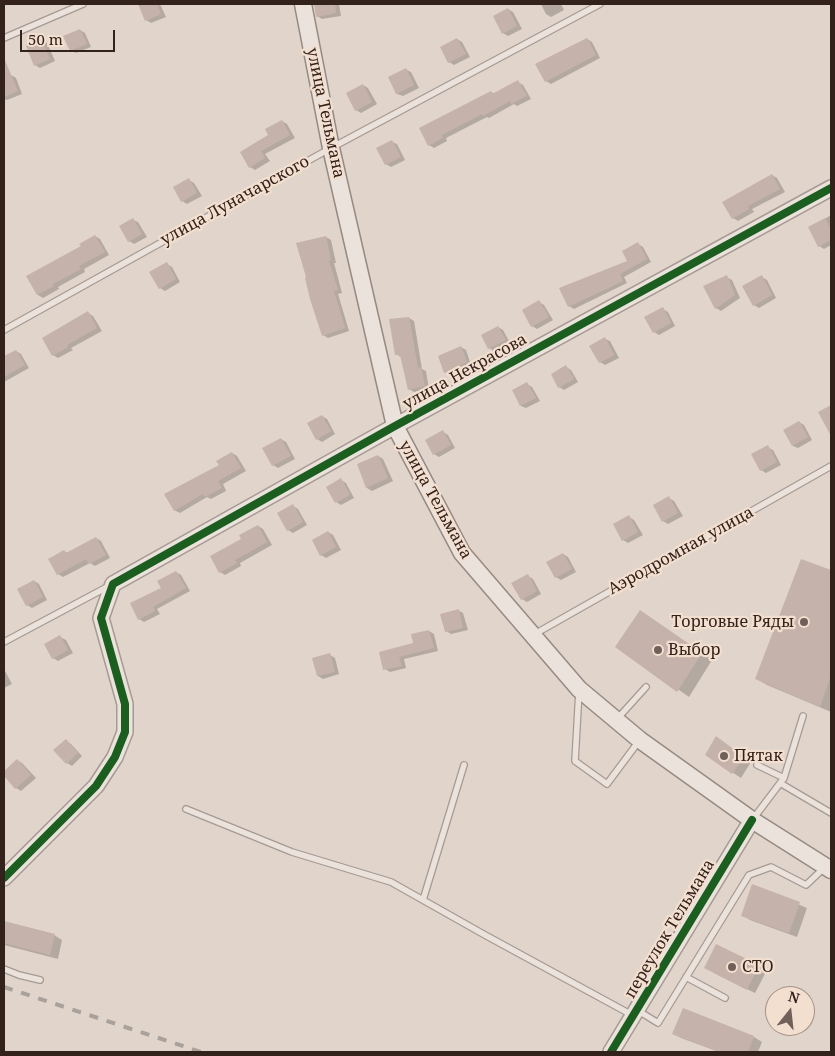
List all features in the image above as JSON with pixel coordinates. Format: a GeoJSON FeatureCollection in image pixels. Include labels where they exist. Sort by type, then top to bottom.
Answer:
{"type":"FeatureCollection","features":[{"type":"Feature","properties":{"kind":"main road","name":"улица Тельмана"},"geometry":{"type":"LineString","coordinates":[[303,4],[331,148],[395,426],[462,553],[579,689],[640,740],[752,820],[828,868]]}},
{"type":"Feature","properties":{"kind":"street","name":"улица Некрасова"},"geometry":{"type":"LineString","coordinates":[[113,584],[395,426],[831,188]]}},
{"type":"Feature","properties":{"kind":"street"},"geometry":{"type":"LineString","coordinates":[[4,878],[96,786],[115,757],[125,732],[125,704],[101,618],[113,584]]}},
{"type":"Feature","properties":{"kind":"street","name":"переулок Тельмана"},"geometry":{"type":"LineString","coordinates":[[611,1052],[752,820]]}},
{"type":"Feature","properties":{"kind":"lane"},"geometry":{"type":"LineString","coordinates":[[4,38],[83,4]]}},
{"type":"Feature","properties":{"kind":"lane","name":"улица Луначарского"},"geometry":{"type":"LineString","coordinates":[[4,330],[331,148],[600,4]]}},
{"type":"Feature","properties":{"kind":"lane","name":"Аэродромная улица"},"geometry":{"type":"LineString","coordinates":[[532,636],[831,466]]}},
{"type":"Feature","properties":{"kind":"lane","name":"улица Некрасова"},"geometry":{"type":"LineString","coordinates":[[4,642],[113,584]]}},
{"type":"Feature","properties":{"kind":"lane"},"geometry":{"type":"LineString","coordinates":[[616,720],[646,687]]}},
{"type":"Feature","properties":{"kind":"lane"},"geometry":{"type":"LineString","coordinates":[[579,689],[575,761],[607,784],[640,740]]}},
{"type":"Feature","properties":{"kind":"lane"},"geometry":{"type":"LineString","coordinates":[[752,820],[782,781],[803,716]]}},
{"type":"Feature","properties":{"kind":"lane"},"geometry":{"type":"LineString","coordinates":[[423,900],[464,765]]}},
{"type":"Feature","properties":{"kind":"lane"},"geometry":{"type":"LineString","coordinates":[[757,765],[831,813]]}},
{"type":"Feature","properties":{"kind":"lane"},"geometry":{"type":"LineString","coordinates":[[186,809],[292,852],[391,882],[635,1013],[658,1022],[749,875],[771,867],[806,885],[828,868]]}},
{"type":"Feature","properties":{"kind":"lane"},"geometry":{"type":"LineString","coordinates":[[4,969],[40,980]]}},
{"type":"Feature","properties":{"kind":"lane"},"geometry":{"type":"LineString","coordinates":[[686,977],[725,998]]}},
{"type":"Feature","properties":{"kind":"building"},"geometry":{"type":"Polygon","coordinates":[[[138,4],[157,4],[161,14],[145,21],[138,4]]]}},
{"type":"Feature","properties":{"kind":"building"},"geometry":{"type":"Polygon","coordinates":[[[314,4],[335,4],[336,13],[316,17],[314,4]]]}},
{"type":"Feature","properties":{"kind":"building"},"geometry":{"type":"Polygon","coordinates":[[[508,8],[517,26],[502,34],[493,16],[508,8]]]}},
{"type":"Feature","properties":{"kind":"building"},"geometry":{"type":"Polygon","coordinates":[[[80,29],[87,44],[70,51],[63,36],[80,29]]]}},
{"type":"Feature","properties":{"kind":"building"},"geometry":{"type":"Polygon","coordinates":[[[457,38],[466,54],[448,63],[440,47],[457,38]]]}},
{"type":"Feature","properties":{"kind":"building"},"geometry":{"type":"Polygon","coordinates":[[[587,38],[596,55],[545,82],[535,64],[587,38]]]}},
{"type":"Feature","properties":{"kind":"building"},"geometry":{"type":"Polygon","coordinates":[[[42,39],[50,59],[34,66],[26,46],[42,39]]]}},
{"type":"Feature","properties":{"kind":"building"},"geometry":{"type":"Polygon","coordinates":[[[4,58],[18,91],[4,97],[4,58]]]}},
{"type":"Feature","properties":{"kind":"building"},"geometry":{"type":"Polygon","coordinates":[[[406,68],[414,85],[396,94],[388,77],[406,68]]]}},
{"type":"Feature","properties":{"kind":"building"},"geometry":{"type":"Polygon","coordinates":[[[518,80],[527,96],[511,104],[510,101],[483,116],[482,114],[442,135],[443,138],[428,146],[419,128],[491,91],[492,94],[518,80]]]}},
{"type":"Feature","properties":{"kind":"building"},"geometry":{"type":"Polygon","coordinates":[[[363,84],[372,102],[355,111],[346,93],[363,84]]]}},
{"type":"Feature","properties":{"kind":"building"},"geometry":{"type":"Polygon","coordinates":[[[282,120],[290,135],[261,151],[265,158],[249,168],[240,152],[268,135],[265,129],[282,120]]]}},
{"type":"Feature","properties":{"kind":"building"},"geometry":{"type":"Polygon","coordinates":[[[392,140],[401,157],[385,165],[376,148],[392,140]]]}},
{"type":"Feature","properties":{"kind":"building"},"geometry":{"type":"Polygon","coordinates":[[[772,174],[780,189],[748,206],[749,209],[732,219],[722,202],[772,174]]]}},
{"type":"Feature","properties":{"kind":"building"},"geometry":{"type":"Polygon","coordinates":[[[189,178],[197,193],[181,202],[173,187],[189,178]]]}},
{"type":"Feature","properties":{"kind":"building"},"geometry":{"type":"Polygon","coordinates":[[[133,218],[142,234],[128,242],[119,226],[133,218]]]}},
{"type":"Feature","properties":{"kind":"building"},"geometry":{"type":"Polygon","coordinates":[[[825,218],[831,230],[831,240],[818,247],[808,227],[825,218]]]}},
{"type":"Feature","properties":{"kind":"building"},"geometry":{"type":"Polygon","coordinates":[[[95,235],[105,252],[79,266],[81,269],[37,295],[26,276],[81,246],[79,244],[95,235]]]}},
{"type":"Feature","properties":{"kind":"building"},"geometry":{"type":"Polygon","coordinates":[[[326,236],[331,260],[329,261],[338,290],[334,291],[345,328],[322,336],[310,299],[296,243],[326,236]]]}},
{"type":"Feature","properties":{"kind":"building"},"geometry":{"type":"Polygon","coordinates":[[[638,242],[647,259],[620,274],[623,281],[568,307],[559,288],[627,261],[622,251],[638,242]]]}},
{"type":"Feature","properties":{"kind":"building"},"geometry":{"type":"Polygon","coordinates":[[[167,262],[176,279],[159,289],[149,272],[167,262]]]}},
{"type":"Feature","properties":{"kind":"building"},"geometry":{"type":"Polygon","coordinates":[[[727,275],[735,295],[715,309],[703,286],[727,275]]]}},
{"type":"Feature","properties":{"kind":"building"},"geometry":{"type":"Polygon","coordinates":[[[762,275],[772,295],[753,306],[742,286],[762,275]]]}},
{"type":"Feature","properties":{"kind":"building"},"geometry":{"type":"Polygon","coordinates":[[[539,300],[549,317],[531,327],[522,310],[539,300]]]}},
{"type":"Feature","properties":{"kind":"building"},"geometry":{"type":"Polygon","coordinates":[[[663,307],[671,323],[653,333],[644,317],[663,307]]]}},
{"type":"Feature","properties":{"kind":"building"},"geometry":{"type":"Polygon","coordinates":[[[88,311],[97,328],[52,356],[42,338],[88,311]]]}},
{"type":"Feature","properties":{"kind":"building"},"geometry":{"type":"Polygon","coordinates":[[[409,317],[418,368],[421,367],[425,386],[408,390],[400,355],[395,355],[389,319],[409,317]]]}},
{"type":"Feature","properties":{"kind":"building"},"geometry":{"type":"Polygon","coordinates":[[[498,326],[506,340],[488,349],[481,335],[498,326]]]}},
{"type":"Feature","properties":{"kind":"building"},"geometry":{"type":"Polygon","coordinates":[[[605,337],[614,355],[599,363],[589,346],[605,337]]]}},
{"type":"Feature","properties":{"kind":"building"},"geometry":{"type":"Polygon","coordinates":[[[461,346],[467,362],[444,373],[438,356],[461,346]]]}},
{"type":"Feature","properties":{"kind":"building"},"geometry":{"type":"Polygon","coordinates":[[[16,350],[25,365],[4,377],[4,356],[16,350]]]}},
{"type":"Feature","properties":{"kind":"building"},"geometry":{"type":"Polygon","coordinates":[[[566,365],[574,379],[558,388],[551,374],[566,365]]]}},
{"type":"Feature","properties":{"kind":"building"},"geometry":{"type":"Polygon","coordinates":[[[527,382],[536,398],[520,406],[512,390],[527,382]]]}},
{"type":"Feature","properties":{"kind":"building"},"geometry":{"type":"Polygon","coordinates":[[[831,405],[831,436],[818,412],[831,405]]]}},
{"type":"Feature","properties":{"kind":"building"},"geometry":{"type":"Polygon","coordinates":[[[322,415],[331,431],[316,440],[307,423],[322,415]]]}},
{"type":"Feature","properties":{"kind":"building"},"geometry":{"type":"Polygon","coordinates":[[[799,421],[808,437],[792,446],[783,430],[799,421]]]}},
{"type":"Feature","properties":{"kind":"building"},"geometry":{"type":"Polygon","coordinates":[[[443,430],[451,445],[433,455],[425,440],[443,430]]]}},
{"type":"Feature","properties":{"kind":"building"},"geometry":{"type":"Polygon","coordinates":[[[281,438],[291,456],[272,466],[262,448],[281,438]]]}},
{"type":"Feature","properties":{"kind":"building"},"geometry":{"type":"Polygon","coordinates":[[[768,445],[777,462],[760,471],[751,454],[768,445]]]}},
{"type":"Feature","properties":{"kind":"building"},"geometry":{"type":"Polygon","coordinates":[[[232,452],[241,468],[218,481],[222,488],[205,497],[203,494],[174,511],[164,494],[219,465],[216,461],[232,452]]]}},
{"type":"Feature","properties":{"kind":"building"},"geometry":{"type":"Polygon","coordinates":[[[378,455],[388,478],[366,488],[357,464],[378,455]]]}},
{"type":"Feature","properties":{"kind":"building"},"geometry":{"type":"Polygon","coordinates":[[[341,478],[350,495],[335,503],[326,487],[341,478]]]}},
{"type":"Feature","properties":{"kind":"building"},"geometry":{"type":"Polygon","coordinates":[[[669,496],[678,513],[662,522],[653,505],[669,496]]]}},
{"type":"Feature","properties":{"kind":"building"},"geometry":{"type":"Polygon","coordinates":[[[293,504],[303,522],[287,531],[277,513],[293,504]]]}},
{"type":"Feature","properties":{"kind":"building"},"geometry":{"type":"Polygon","coordinates":[[[629,515],[638,532],[622,541],[613,524],[629,515]]]}},
{"type":"Feature","properties":{"kind":"building"},"geometry":{"type":"Polygon","coordinates":[[[258,525],[267,542],[235,560],[237,563],[219,573],[210,556],[241,539],[239,535],[258,525]]]}},
{"type":"Feature","properties":{"kind":"building"},"geometry":{"type":"Polygon","coordinates":[[[328,531],[336,547],[320,556],[312,540],[328,531]]]}},
{"type":"Feature","properties":{"kind":"building"},"geometry":{"type":"Polygon","coordinates":[[[96,537],[106,555],[89,564],[86,559],[57,575],[48,559],[64,550],[66,553],[96,537]]]}},
{"type":"Feature","properties":{"kind":"building"},"geometry":{"type":"Polygon","coordinates":[[[563,553],[572,569],[555,578],[546,562],[563,553]]]}},
{"type":"Feature","properties":{"kind":"building","name":"Торговые Ряды"},"geometry":{"type":"Polygon","coordinates":[[[801,559],[831,570],[831,674],[820,707],[755,679],[801,559]]]}},
{"type":"Feature","properties":{"kind":"building"},"geometry":{"type":"Polygon","coordinates":[[[176,571],[186,588],[153,607],[155,611],[138,620],[130,603],[161,588],[157,581],[176,571]]]}},
{"type":"Feature","properties":{"kind":"building"},"geometry":{"type":"Polygon","coordinates":[[[528,574],[537,591],[521,600],[511,583],[528,574]]]}},
{"type":"Feature","properties":{"kind":"building"},"geometry":{"type":"Polygon","coordinates":[[[34,580],[43,597],[26,606],[17,589],[34,580]]]}},
{"type":"Feature","properties":{"kind":"building"},"geometry":{"type":"Polygon","coordinates":[[[459,609],[463,628],[445,632],[440,614],[459,609]]]}},
{"type":"Feature","properties":{"kind":"building","name":"Выбор"},"geometry":{"type":"Polygon","coordinates":[[[640,610],[702,653],[677,692],[615,647],[640,610]]]}},
{"type":"Feature","properties":{"kind":"building"},"geometry":{"type":"Polygon","coordinates":[[[429,630],[434,648],[399,657],[402,666],[383,670],[379,652],[413,643],[411,634],[429,630]]]}},
{"type":"Feature","properties":{"kind":"building"},"geometry":{"type":"Polygon","coordinates":[[[60,635],[68,650],[52,659],[44,644],[60,635]]]}},
{"type":"Feature","properties":{"kind":"building"},"geometry":{"type":"Polygon","coordinates":[[[330,653],[335,672],[317,676],[312,658],[330,653]]]}},
{"type":"Feature","properties":{"kind":"building","name":"Пятак"},"geometry":{"type":"Polygon","coordinates":[[[716,736],[744,757],[732,774],[705,755],[716,736]]]}},
{"type":"Feature","properties":{"kind":"building"},"geometry":{"type":"Polygon","coordinates":[[[66,739],[78,753],[66,764],[53,750],[66,739]]]}},
{"type":"Feature","properties":{"kind":"building"},"geometry":{"type":"Polygon","coordinates":[[[17,759],[31,775],[15,789],[4,776],[4,771],[17,759]]]}},
{"type":"Feature","properties":{"kind":"building"},"geometry":{"type":"Polygon","coordinates":[[[752,884],[800,902],[789,933],[741,916],[752,884]]]}},
{"type":"Feature","properties":{"kind":"building"},"geometry":{"type":"Polygon","coordinates":[[[4,921],[55,934],[50,955],[4,943],[4,921]]]}},
{"type":"Feature","properties":{"kind":"building","name":"СТО"},"geometry":{"type":"Polygon","coordinates":[[[716,944],[759,965],[747,990],[704,968],[716,944]]]}},
{"type":"Feature","properties":{"kind":"building"},"geometry":{"type":"Polygon","coordinates":[[[683,1008],[754,1036],[748,1052],[720,1052],[672,1034],[683,1008]]]}},
{"type":"Feature","properties":{"kind":"railway"},"geometry":{"type":"LineString","coordinates":[[4,987],[201,1052]]}},
{"type":"Feature","properties":{"kind":"cycle path"},"geometry":{"type":"LineString","coordinates":[[4,878],[96,786],[115,757],[125,732],[125,704],[101,618],[113,584],[395,426],[831,188]]}},
{"type":"Feature","properties":{"kind":"cycle path"},"geometry":{"type":"LineString","coordinates":[[611,1052],[752,820]]}},
{"type":"Feature","properties":{"kind":"place","name":"Торговые Ряды"},"geometry":{"type":"Point","coordinates":[804,622]}},
{"type":"Feature","properties":{"kind":"place","name":"Выбор"},"geometry":{"type":"Point","coordinates":[658,650]}},
{"type":"Feature","properties":{"kind":"place","name":"Пятак"},"geometry":{"type":"Point","coordinates":[724,756]}},
{"type":"Feature","properties":{"kind":"place","name":"СТО"},"geometry":{"type":"Point","coordinates":[732,967]}}]}
